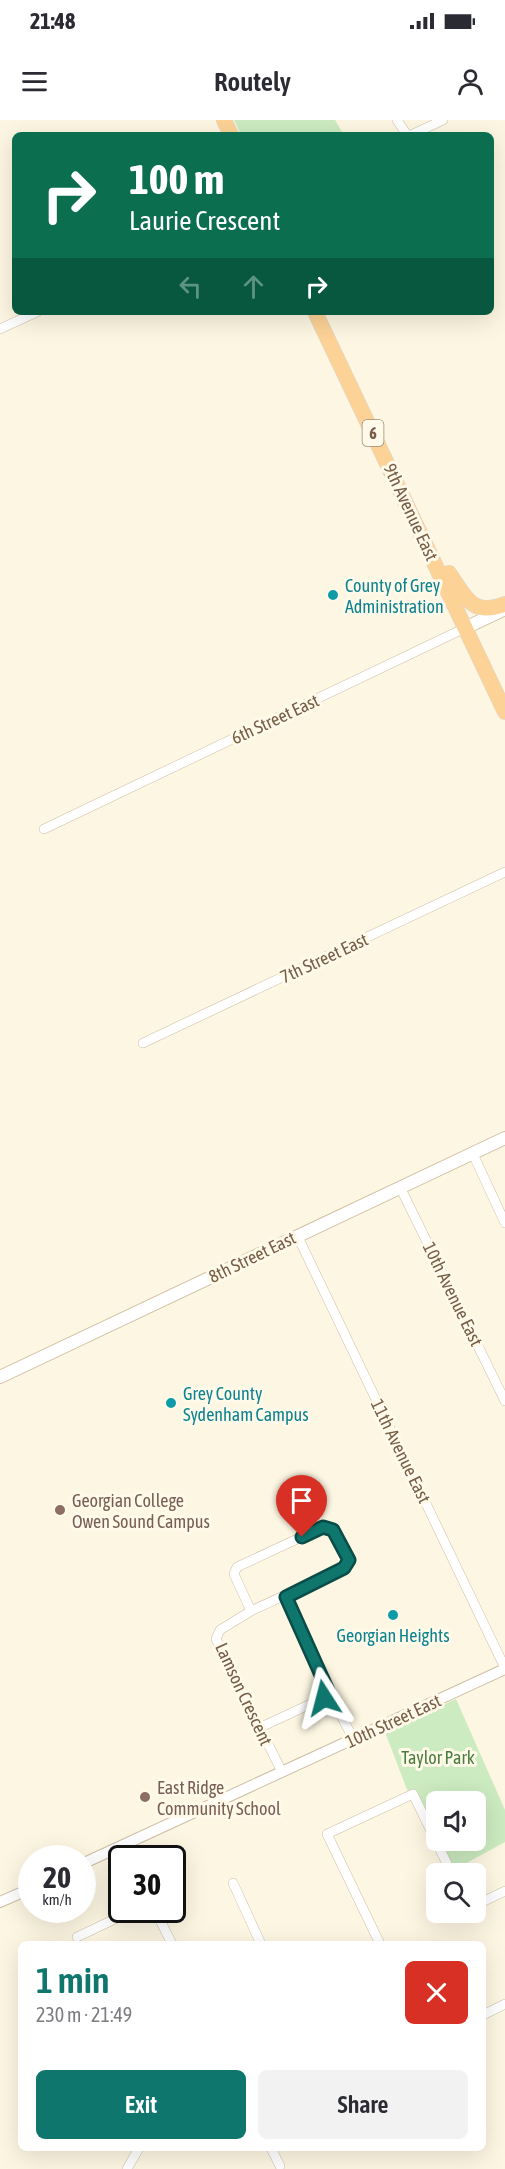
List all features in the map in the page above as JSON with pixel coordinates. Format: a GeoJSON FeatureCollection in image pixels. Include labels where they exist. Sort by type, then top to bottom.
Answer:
{"type":"FeatureCollection","features":[{"type":"Feature","properties":{"kind":"highway","name":"9th Avenue East"},"geometry":{"type":"LineString","coordinates":[[316,315],[505,712]]}},
{"type":"Feature","properties":{"kind":"highway"},"geometry":{"type":"LineString","coordinates":[[431,553],[467,600],[484,609],[505,604]]}},
{"type":"Feature","properties":{"kind":"main road","name":"6th Street East"},"geometry":{"type":"LineString","coordinates":[[465,628],[505,609]]}},
{"type":"Feature","properties":{"kind":"main road","name":"8th Street East"},"geometry":{"type":"LineString","coordinates":[[0,1377],[505,1138]]}},
{"type":"Feature","properties":{"kind":"street"},"geometry":{"type":"LineString","coordinates":[[397,120],[407,132]]}},
{"type":"Feature","properties":{"kind":"street"},"geometry":{"type":"LineString","coordinates":[[416,132],[443,120]]}},
{"type":"Feature","properties":{"kind":"street"},"geometry":{"type":"LineString","coordinates":[[0,329],[30,315]]}},
{"type":"Feature","properties":{"kind":"street","name":"6th Street East"},"geometry":{"type":"LineString","coordinates":[[44,829],[465,628]]}},
{"type":"Feature","properties":{"kind":"street","name":"7th Street East"},"geometry":{"type":"LineString","coordinates":[[143,1043],[505,872]]}},
{"type":"Feature","properties":{"kind":"street"},"geometry":{"type":"LineString","coordinates":[[473,1154],[505,1223]]}},
{"type":"Feature","properties":{"kind":"street","name":"10th Avenue East"},"geometry":{"type":"LineString","coordinates":[[400,1187],[505,1401]]}},
{"type":"Feature","properties":{"kind":"street","name":"11th Avenue East"},"geometry":{"type":"LineString","coordinates":[[297,1235],[505,1669]]}},
{"type":"Feature","properties":{"kind":"street","name":"Lamson Crescent"},"geometry":{"type":"LineString","coordinates":[[251,1611],[234,1574],[237,1567],[323,1527],[333,1530],[349,1560],[344,1568],[286,1597],[251,1611],[220,1630],[216,1639],[282,1772]]}},
{"type":"Feature","properties":{"kind":"street"},"geometry":{"type":"LineString","coordinates":[[286,1597],[330,1695],[354,1740]]}},
{"type":"Feature","properties":{"kind":"street","name":"10th Street East"},"geometry":{"type":"LineString","coordinates":[[96,1858],[505,1669]]}},
{"type":"Feature","properties":{"kind":"street"},"geometry":{"type":"LineString","coordinates":[[259,1728],[330,1695]]}},
{"type":"Feature","properties":{"kind":"street"},"geometry":{"type":"LineString","coordinates":[[379,1941],[327,1834],[413,1794],[447,1863]]}},
{"type":"Feature","properties":{"kind":"street"},"geometry":{"type":"LineString","coordinates":[[233,1882],[260,1941]]}},
{"type":"Feature","properties":{"kind":"street"},"geometry":{"type":"LineString","coordinates":[[486,1900],[505,1891]]}},
{"type":"Feature","properties":{"kind":"street"},"geometry":{"type":"LineString","coordinates":[[0,1902],[18,1894]]}},
{"type":"Feature","properties":{"kind":"street"},"geometry":{"type":"LineString","coordinates":[[77,1937],[108,1922]]}},
{"type":"Feature","properties":{"kind":"street"},"geometry":{"type":"LineString","coordinates":[[162,1923],[170,1941]]}},
{"type":"Feature","properties":{"kind":"street"},"geometry":{"type":"LineString","coordinates":[[486,2014],[505,2004]]}},
{"type":"Feature","properties":{"kind":"street"},"geometry":{"type":"LineString","coordinates":[[127,2169],[137,2151]]}},
{"type":"Feature","properties":{"kind":"street"},"geometry":{"type":"LineString","coordinates":[[272,2151],[280,2166]]}},
{"type":"Feature","properties":{"kind":"green space"},"geometry":{"type":"Polygon","coordinates":[[[234,120],[335,120],[342,132],[240,132],[234,120]]]}},
{"type":"Feature","properties":{"kind":"green space","name":"Taylor Park"},"geometry":{"type":"Polygon","coordinates":[[[456,1699],[505,1810],[505,1842],[466,1863],[443,1863],[437,1851],[486,1851],[486,1791],[426,1791],[426,1830],[411,1800],[385,1732],[456,1699]]]}},
{"type":"Feature","properties":{"kind":"place","name":"County of Grey Administration"},"geometry":{"type":"Point","coordinates":[333,595]}},
{"type":"Feature","properties":{"kind":"place","name":"Grey County Sydenham Campus"},"geometry":{"type":"Point","coordinates":[171,1403]}},
{"type":"Feature","properties":{"kind":"place","name":"Georgian College Owen Sound Campus"},"geometry":{"type":"Point","coordinates":[60,1510]}},
{"type":"Feature","properties":{"kind":"place","name":"Georgian Heights"},"geometry":{"type":"Point","coordinates":[393,1615]}},
{"type":"Feature","properties":{"kind":"place","name":"East Ridge Community School"},"geometry":{"type":"Point","coordinates":[145,1797]}},
{"type":"Feature","properties":{"kind":"route"},"geometry":{"type":"LineString","coordinates":[[302,1537],[323,1527],[333,1530],[349,1560],[344,1568],[286,1597],[330,1695],[324,1698]]}}]}
